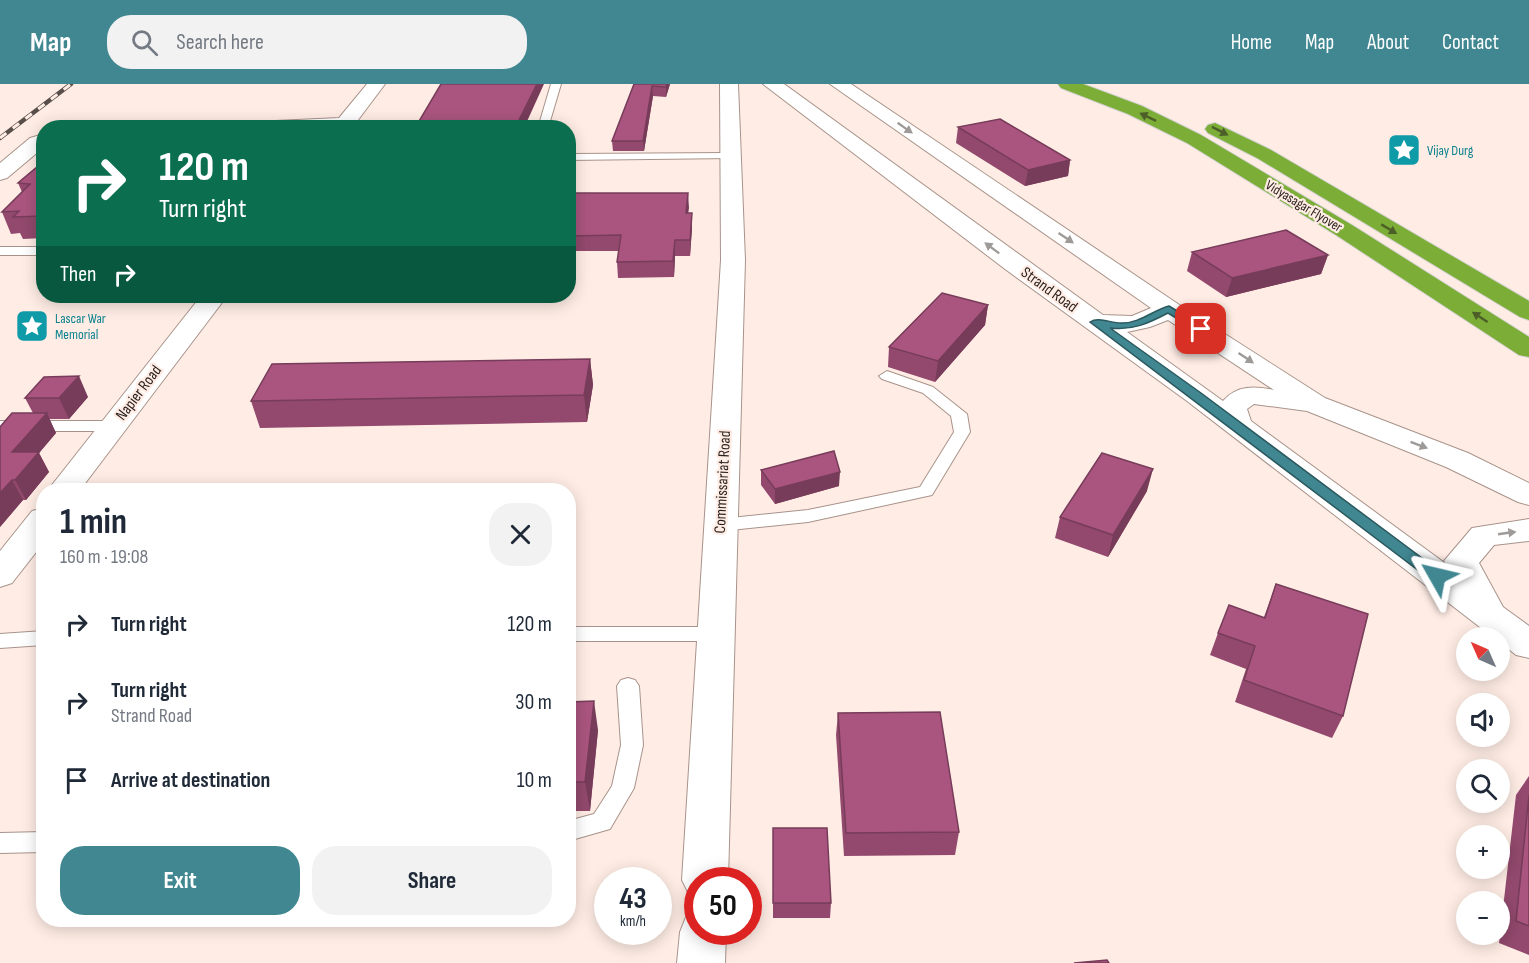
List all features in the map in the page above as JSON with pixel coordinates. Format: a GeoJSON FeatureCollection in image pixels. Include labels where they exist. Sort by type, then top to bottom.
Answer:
{"type":"FeatureCollection","features":[{"type":"Feature","properties":{"kind":"highway","name":"Vidyasagar Flyover"},"geometry":{"type":"LineString","coordinates":[[1067,84],[1135,110],[1194,139],[1344,230],[1529,349]]}},
{"type":"Feature","properties":{"kind":"highway","name":"Vidyasagar Flyover"},"geometry":{"type":"LineString","coordinates":[[1108,84],[1197,119],[1264,154],[1529,312]]}},
{"type":"Feature","properties":{"kind":"main road"},"geometry":{"type":"LineString","coordinates":[[349,120],[376,84]]}},
{"type":"Feature","properties":{"kind":"main road","name":"Strand Road"},"geometry":{"type":"LineString","coordinates":[[772,84],[1237,425],[1529,645]]}},
{"type":"Feature","properties":{"kind":"main road"},"geometry":{"type":"LineString","coordinates":[[839,84],[1169,309],[1315,404],[1457,460],[1529,495]]}},
{"type":"Feature","properties":{"kind":"main road","name":"Commissariat Road"},"geometry":{"type":"LineString","coordinates":[[706,867],[733,260],[729,156],[736,87]]}},
{"type":"Feature","properties":{"kind":"main road"},"geometry":{"type":"LineString","coordinates":[[816,116],[881,111]]}},
{"type":"Feature","properties":{"kind":"main road"},"geometry":{"type":"LineString","coordinates":[[0,174],[36,143]]}},
{"type":"Feature","properties":{"kind":"main road","name":"Napier Road"},"geometry":{"type":"LineString","coordinates":[[69,483],[209,303]]}},
{"type":"Feature","properties":{"kind":"main road"},"geometry":{"type":"LineString","coordinates":[[1095,322],[1124,327],[1169,309]]}},
{"type":"Feature","properties":{"kind":"main road"},"geometry":{"type":"LineString","coordinates":[[1237,425],[1232,408],[1242,397],[1254,395],[1315,404]]}},
{"type":"Feature","properties":{"kind":"main road"},"geometry":{"type":"LineString","coordinates":[[0,574],[36,528]]}},
{"type":"Feature","properties":{"kind":"main road"},"geometry":{"type":"LineString","coordinates":[[1491,618],[1461,561],[1484,536],[1529,530]]}},
{"type":"Feature","properties":{"kind":"main road"},"geometry":{"type":"LineString","coordinates":[[701,963],[702,945]]}},
{"type":"Feature","properties":{"kind":"lane"},"geometry":{"type":"LineString","coordinates":[[545,120],[556,84]]}},
{"type":"Feature","properties":{"kind":"lane"},"geometry":{"type":"LineString","coordinates":[[576,157],[729,156]]}},
{"type":"Feature","properties":{"kind":"lane"},"geometry":{"type":"LineString","coordinates":[[0,251],[36,251]]}},
{"type":"Feature","properties":{"kind":"lane"},"geometry":{"type":"LineString","coordinates":[[721,525],[808,516],[926,490],[962,432],[959,414],[928,390],[887,376]]}},
{"type":"Feature","properties":{"kind":"lane"},"geometry":{"type":"LineString","coordinates":[[0,426],[114,426]]}},
{"type":"Feature","properties":{"kind":"lane"},"geometry":{"type":"LineString","coordinates":[[576,634],[716,634]]}},
{"type":"Feature","properties":{"kind":"lane"},"geometry":{"type":"LineString","coordinates":[[0,641],[36,639]]}},
{"type":"Feature","properties":{"kind":"lane"},"geometry":{"type":"LineString","coordinates":[[576,829],[602,822],[623,788],[632,745],[628,686]]}},
{"type":"Feature","properties":{"kind":"lane"},"geometry":{"type":"LineString","coordinates":[[0,843],[36,842]]}},
{"type":"Feature","properties":{"kind":"building"},"geometry":{"type":"Polygon","coordinates":[[[441,84],[537,84],[519,120],[420,120],[441,84]]]}},
{"type":"Feature","properties":{"kind":"building"},"geometry":{"type":"Polygon","coordinates":[[[634,84],[667,84],[666,87],[652,86],[643,141],[612,141],[634,84]]]}},
{"type":"Feature","properties":{"kind":"building"},"geometry":{"type":"Polygon","coordinates":[[[1000,119],[1070,160],[1028,170],[958,127],[1000,119]]]}},
{"type":"Feature","properties":{"kind":"building"},"geometry":{"type":"Polygon","coordinates":[[[36,168],[36,216],[13,217],[19,211],[2,212],[30,184],[18,183],[36,168]]]}},
{"type":"Feature","properties":{"kind":"building"},"geometry":{"type":"Polygon","coordinates":[[[576,193],[688,193],[686,213],[692,213],[690,240],[675,240],[673,261],[617,262],[621,235],[576,236],[576,193]]]}},
{"type":"Feature","properties":{"kind":"building"},"geometry":{"type":"Polygon","coordinates":[[[1286,230],[1328,255],[1232,278],[1192,252],[1286,230]]]}},
{"type":"Feature","properties":{"kind":"building"},"geometry":{"type":"Polygon","coordinates":[[[942,293],[988,305],[938,361],[889,347],[942,293]]]}},
{"type":"Feature","properties":{"kind":"building"},"geometry":{"type":"Polygon","coordinates":[[[590,359],[584,395],[251,401],[272,364],[590,359]]]}},
{"type":"Feature","properties":{"kind":"building"},"geometry":{"type":"Polygon","coordinates":[[[79,376],[59,398],[25,398],[44,377],[79,376]]]}},
{"type":"Feature","properties":{"kind":"building"},"geometry":{"type":"Polygon","coordinates":[[[12,413],[47,413],[12,452],[39,452],[15,480],[12,480],[0,493],[0,427],[12,413]]]}},
{"type":"Feature","properties":{"kind":"building"},"geometry":{"type":"Polygon","coordinates":[[[834,451],[840,472],[775,489],[761,470],[834,451]]]}},
{"type":"Feature","properties":{"kind":"building"},"geometry":{"type":"Polygon","coordinates":[[[1102,453],[1153,469],[1113,535],[1060,517],[1102,453]]]}},
{"type":"Feature","properties":{"kind":"building"},"geometry":{"type":"Polygon","coordinates":[[[1276,584],[1368,614],[1343,716],[1244,680],[1255,646],[1218,633],[1229,605],[1265,618],[1276,584]]]}},
{"type":"Feature","properties":{"kind":"building"},"geometry":{"type":"Polygon","coordinates":[[[594,701],[585,782],[576,782],[576,702],[594,701]]]}},
{"type":"Feature","properties":{"kind":"building"},"geometry":{"type":"Polygon","coordinates":[[[940,712],[959,832],[846,833],[838,713],[940,712]]]}},
{"type":"Feature","properties":{"kind":"building"},"geometry":{"type":"Polygon","coordinates":[[[1529,795],[1529,926],[1516,921],[1529,795]]]}},
{"type":"Feature","properties":{"kind":"building"},"geometry":{"type":"Polygon","coordinates":[[[773,828],[827,828],[831,903],[773,903],[773,828]]]}},
{"type":"Feature","properties":{"kind":"building"},"geometry":{"type":"Polygon","coordinates":[[[1107,960],[1109,963],[1074,963],[1107,960]]]}},
{"type":"Feature","properties":{"kind":"railway"},"geometry":{"type":"LineString","coordinates":[[0,138],[71,84]]}},
{"type":"Feature","properties":{"kind":"place","name":"Vijay Durg"},"geometry":{"type":"Point","coordinates":[1404,150]}},
{"type":"Feature","properties":{"kind":"place","name":"Lascar War Memorial"},"geometry":{"type":"Point","coordinates":[32,326]}},
{"type":"Feature","properties":{"kind":"route"},"geometry":{"type":"LineString","coordinates":[[1201,329],[1169,309],[1124,327],[1095,322],[1197,395],[1437,576]]}}]}
